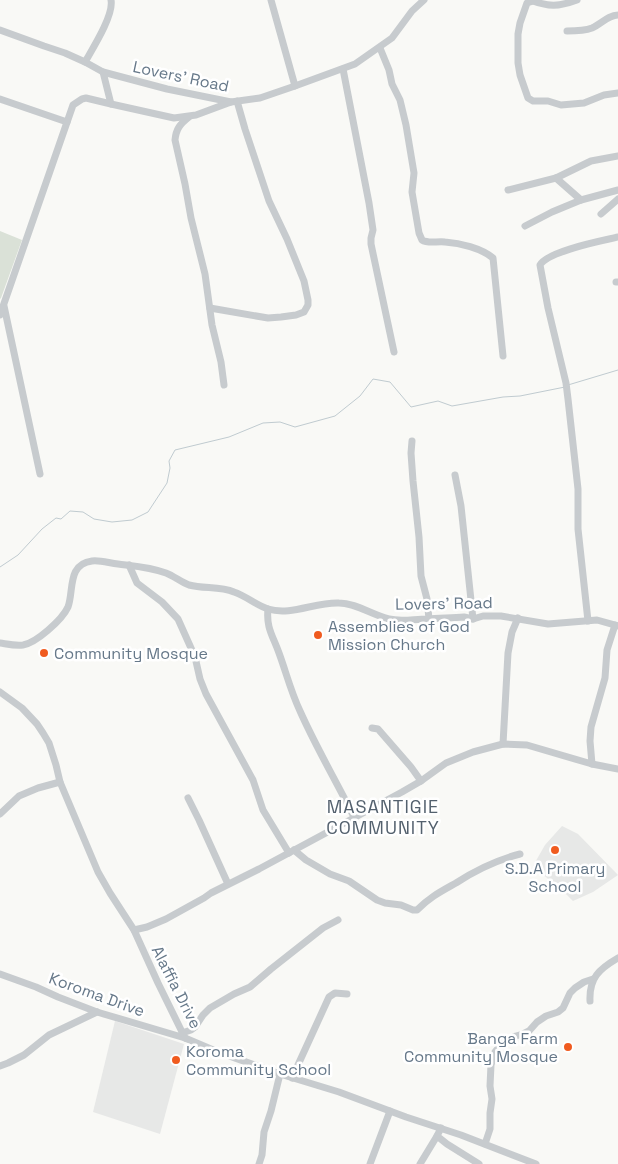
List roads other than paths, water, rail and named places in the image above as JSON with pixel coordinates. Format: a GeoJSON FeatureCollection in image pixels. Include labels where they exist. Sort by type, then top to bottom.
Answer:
{"type":"FeatureCollection","features":[{"type":"Feature","properties":{"kind":"street"},"geometry":{"type":"LineString","coordinates":[[85,62],[107,18],[111,7],[111,0]]}},
{"type":"Feature","properties":{"kind":"street"},"geometry":{"type":"LineString","coordinates":[[270,0],[295,86]]}},
{"type":"Feature","properties":{"kind":"street","name":"Lovers' Road"},"geometry":{"type":"LineString","coordinates":[[0,30],[66,53],[103,72],[234,102],[260,98],[354,64],[392,38],[412,11],[424,0]]}},
{"type":"Feature","properties":{"kind":"street"},"geometry":{"type":"LineString","coordinates":[[577,0],[560,6],[531,1],[527,3],[518,34],[518,63],[528,98],[533,101],[548,101],[561,105],[584,103],[604,95],[618,93]]}},
{"type":"Feature","properties":{"kind":"street"},"geometry":{"type":"LineString","coordinates":[[567,32],[593,28],[609,17],[618,15]]}},
{"type":"Feature","properties":{"kind":"street"},"geometry":{"type":"LineString","coordinates":[[380,48],[389,70],[392,84],[400,100],[406,125],[414,173],[412,192],[419,233],[422,240],[427,243],[442,242],[468,246],[493,258],[503,356]]}},
{"type":"Feature","properties":{"kind":"street"},"geometry":{"type":"LineString","coordinates":[[343,69],[369,203],[373,230],[371,244],[394,352]]}},
{"type":"Feature","properties":{"kind":"street"},"geometry":{"type":"LineString","coordinates":[[103,72],[111,104]]}},
{"type":"Feature","properties":{"kind":"street"},"geometry":{"type":"LineString","coordinates":[[0,315],[73,105],[82,99],[90,98],[168,117],[189,117],[234,102],[269,201],[304,281],[308,305],[304,312],[296,315],[268,318],[210,308]]}},
{"type":"Feature","properties":{"kind":"street"},"geometry":{"type":"LineString","coordinates":[[0,99],[67,122]]}},
{"type":"Feature","properties":{"kind":"street"},"geometry":{"type":"LineString","coordinates":[[189,117],[179,126],[175,134],[175,140],[205,274],[224,385]]}},
{"type":"Feature","properties":{"kind":"street"},"geometry":{"type":"LineString","coordinates":[[508,190],[556,178],[591,161],[618,156]]}},
{"type":"Feature","properties":{"kind":"street"},"geometry":{"type":"LineString","coordinates":[[556,178],[581,200]]}},
{"type":"Feature","properties":{"kind":"street"},"geometry":{"type":"LineString","coordinates":[[525,226],[581,200],[618,190]]}},
{"type":"Feature","properties":{"kind":"street"},"geometry":{"type":"LineString","coordinates":[[601,214],[618,199]]}},
{"type":"Feature","properties":{"kind":"street"},"geometry":{"type":"LineString","coordinates":[[588,621],[578,529],[578,489],[566,383],[540,265],[542,261],[550,256],[618,237]]}},
{"type":"Feature","properties":{"kind":"street"},"geometry":{"type":"LineString","coordinates":[[4,306],[40,474]]}},
{"type":"Feature","properties":{"kind":"street"},"geometry":{"type":"LineString","coordinates":[[412,441],[411,454],[421,576],[429,619]]}},
{"type":"Feature","properties":{"kind":"street"},"geometry":{"type":"LineString","coordinates":[[454,475],[460,506],[473,618]]}},
{"type":"Feature","properties":{"kind":"street","name":"Lovers' Road"},"geometry":{"type":"LineString","coordinates":[[0,643],[25,644],[35,640],[52,626],[66,610],[73,576],[82,563],[91,561],[153,569],[189,585],[230,590],[268,609],[292,610],[330,603],[341,603],[390,619],[496,616],[548,624],[597,620],[616,625]]}},
{"type":"Feature","properties":{"kind":"street"},"geometry":{"type":"LineString","coordinates":[[129,565],[137,583],[162,602],[178,620],[195,657],[206,694],[253,780],[263,810],[292,851],[330,874],[349,882],[376,900],[413,910],[417,910],[429,899],[474,872],[499,860],[520,854]]}},
{"type":"Feature","properties":{"kind":"street"},"geometry":{"type":"LineString","coordinates":[[268,609],[267,619],[269,628],[299,710],[354,817]]}},
{"type":"Feature","properties":{"kind":"street"},"geometry":{"type":"LineString","coordinates":[[503,744],[508,653],[513,627],[518,618]]}},
{"type":"Feature","properties":{"kind":"street"},"geometry":{"type":"LineString","coordinates":[[592,764],[591,726],[605,678],[607,650],[616,625]]}},
{"type":"Feature","properties":{"kind":"street","name":"Alaffia Drive"},"geometry":{"type":"LineString","coordinates":[[0,692],[22,708],[37,724],[48,743],[60,782],[98,872],[134,930],[184,1036],[218,1052],[339,1092],[536,1164]]}},
{"type":"Feature","properties":{"kind":"street"},"geometry":{"type":"LineString","coordinates":[[372,728],[380,731],[421,781]]}},
{"type":"Feature","properties":{"kind":"street"},"geometry":{"type":"LineString","coordinates":[[134,930],[166,919],[204,898],[211,892],[292,851],[421,781],[446,763],[473,752],[503,744],[527,745],[592,764],[618,768]]}},
{"type":"Feature","properties":{"kind":"street"},"geometry":{"type":"LineString","coordinates":[[0,814],[19,796],[60,782]]}},
{"type":"Feature","properties":{"kind":"street"},"geometry":{"type":"LineString","coordinates":[[188,798],[228,884]]}},
{"type":"Feature","properties":{"kind":"street"},"geometry":{"type":"LineString","coordinates":[[184,1036],[195,1027],[210,1008],[250,987],[323,928],[338,920]]}},
{"type":"Feature","properties":{"kind":"street"},"geometry":{"type":"LineString","coordinates":[[590,1001],[589,992],[593,979],[597,973],[618,958]]}},
{"type":"Feature","properties":{"kind":"street","name":"Koroma Drive"},"geometry":{"type":"LineString","coordinates":[[0,974],[97,1012],[184,1036]]}},
{"type":"Feature","properties":{"kind":"street"},"geometry":{"type":"LineString","coordinates":[[485,1144],[490,1129],[492,1099],[490,1086],[491,1065],[495,1052],[504,1041],[523,1034],[546,1016],[558,1012],[563,1008],[575,988],[593,979]]}},
{"type":"Feature","properties":{"kind":"street"},"geometry":{"type":"LineString","coordinates":[[292,1078],[330,997],[335,993],[346,994]]}},
{"type":"Feature","properties":{"kind":"street"},"geometry":{"type":"LineString","coordinates":[[0,1066],[24,1055],[49,1035],[97,1012]]}},
{"type":"Feature","properties":{"kind":"street"},"geometry":{"type":"LineString","coordinates":[[259,1164],[262,1155],[264,1132],[280,1074]]}},
{"type":"Feature","properties":{"kind":"street"},"geometry":{"type":"LineString","coordinates":[[370,1164],[390,1111]]}},
{"type":"Feature","properties":{"kind":"street"},"geometry":{"type":"LineString","coordinates":[[420,1164],[440,1128]]}},
{"type":"Feature","properties":{"kind":"street"},"geometry":{"type":"LineString","coordinates":[[437,1136],[446,1144],[479,1164]]}},
{"type":"Feature","properties":{"kind":"waterway"},"geometry":{"type":"LineString","coordinates":[[568,385],[618,370]]}},
{"type":"Feature","properties":{"kind":"waterway"},"geometry":{"type":"LineString","coordinates":[[0,567],[18,555],[42,529],[56,518],[61,519],[70,511],[83,512],[94,519],[112,522],[132,520],[148,512],[167,483],[170,468],[169,461],[175,450],[229,437],[263,423],[280,422],[295,427],[335,416],[360,396],[373,379],[390,382],[411,407],[438,401],[452,406],[565,387]]}},
{"type":"Feature","properties":{"kind":"place","name":"Assemblies of God Mission Church"},"geometry":{"type":"Point","coordinates":[318,635]}},
{"type":"Feature","properties":{"kind":"place","name":"Community Mosque"},"geometry":{"type":"Point","coordinates":[44,653]}},
{"type":"Feature","properties":{"kind":"place","name":"S.D.A Primary School"},"geometry":{"type":"Point","coordinates":[555,850]}},
{"type":"Feature","properties":{"kind":"place","name":"Banga Farm Community Mosque"},"geometry":{"type":"Point","coordinates":[568,1047]}},
{"type":"Feature","properties":{"kind":"place","name":"Koroma Community School"},"geometry":{"type":"Point","coordinates":[176,1060]}},
{"type":"Feature","properties":{"kind":"district","name":"MASANTIGIE COMMUNITY"},"geometry":{"type":"Point","coordinates":[383,818]}}]}
